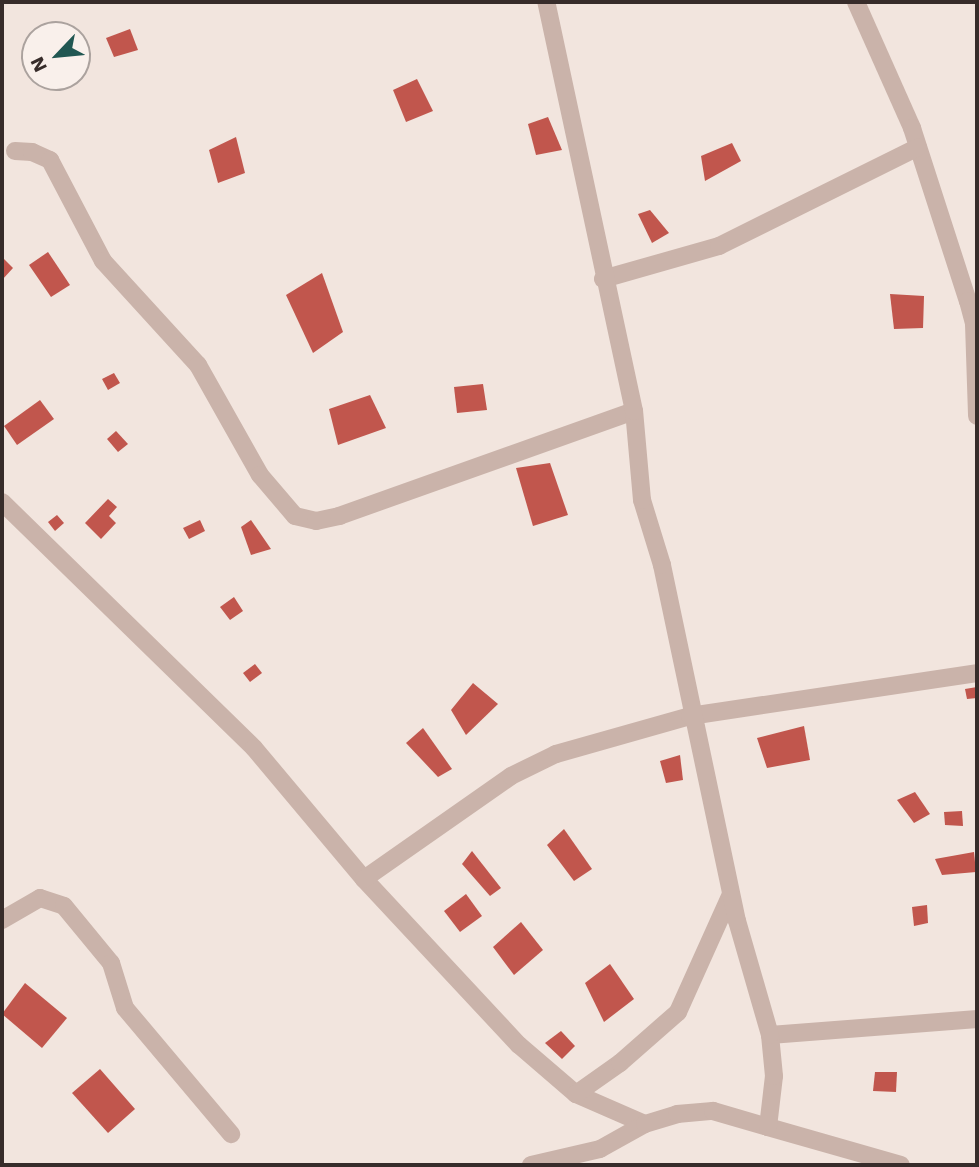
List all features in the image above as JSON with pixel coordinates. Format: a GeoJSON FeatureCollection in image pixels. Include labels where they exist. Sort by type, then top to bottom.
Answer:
{"type":"FeatureCollection","features":[{"type":"Feature","properties":{"kind":"street"},"geometry":{"type":"LineString","coordinates":[[546,2],[603,279],[634,411],[642,500],[662,565],[690,716],[731,894],[770,1035],[774,1076],[768,1127]]}},
{"type":"Feature","properties":{"kind":"street"},"geometry":{"type":"LineString","coordinates":[[856,2],[918,147],[974,324],[977,416]]}},
{"type":"Feature","properties":{"kind":"street"},"geometry":{"type":"LineString","coordinates":[[603,279],[719,246],[918,147]]}},
{"type":"Feature","properties":{"kind":"street"},"geometry":{"type":"LineString","coordinates":[[15,151],[32,152],[50,160],[103,261],[198,365],[260,475],[296,516],[316,521],[339,516],[634,411]]}},
{"type":"Feature","properties":{"kind":"street"},"geometry":{"type":"LineString","coordinates":[[2,502],[254,748],[364,878],[519,1045],[576,1094],[645,1124]]}},
{"type":"Feature","properties":{"kind":"street"},"geometry":{"type":"LineString","coordinates":[[364,878],[524,769],[556,754],[690,716],[977,673]]}},
{"type":"Feature","properties":{"kind":"street"},"geometry":{"type":"LineString","coordinates":[[576,1094],[620,1063],[678,1012],[731,894]]}},
{"type":"Feature","properties":{"kind":"street"},"geometry":{"type":"LineString","coordinates":[[2,920],[40,898],[64,905],[111,963],[125,1008],[231,1134]]}},
{"type":"Feature","properties":{"kind":"street"},"geometry":{"type":"LineString","coordinates":[[770,1035],[977,1019]]}},
{"type":"Feature","properties":{"kind":"street"},"geometry":{"type":"LineString","coordinates":[[531,1165],[600,1149],[645,1124],[677,1114],[713,1111],[901,1165]]}},
{"type":"Feature","properties":{"kind":"building"},"geometry":{"type":"Polygon","coordinates":[[[130,29],[138,50],[114,57],[106,38],[130,29]]]}},
{"type":"Feature","properties":{"kind":"building"},"geometry":{"type":"Polygon","coordinates":[[[417,79],[433,111],[406,122],[393,90],[417,79]]]}},
{"type":"Feature","properties":{"kind":"building"},"geometry":{"type":"Polygon","coordinates":[[[548,117],[562,150],[536,155],[528,124],[548,117]]]}},
{"type":"Feature","properties":{"kind":"building"},"geometry":{"type":"Polygon","coordinates":[[[236,137],[245,173],[218,183],[209,150],[236,137]]]}},
{"type":"Feature","properties":{"kind":"building"},"geometry":{"type":"Polygon","coordinates":[[[732,143],[741,161],[705,181],[701,156],[732,143]]]}},
{"type":"Feature","properties":{"kind":"building"},"geometry":{"type":"Polygon","coordinates":[[[650,210],[669,233],[652,243],[638,214],[650,210]]]}},
{"type":"Feature","properties":{"kind":"building"},"geometry":{"type":"Polygon","coordinates":[[[48,252],[70,285],[51,297],[29,265],[48,252]]]}},
{"type":"Feature","properties":{"kind":"building"},"geometry":{"type":"Polygon","coordinates":[[[2,257],[13,268],[2,280],[2,257]]]}},
{"type":"Feature","properties":{"kind":"building"},"geometry":{"type":"Polygon","coordinates":[[[322,273],[343,332],[313,353],[286,295],[322,273]]]}},
{"type":"Feature","properties":{"kind":"building"},"geometry":{"type":"Polygon","coordinates":[[[890,294],[924,296],[923,328],[894,329],[890,294]]]}},
{"type":"Feature","properties":{"kind":"building"},"geometry":{"type":"Polygon","coordinates":[[[114,373],[120,383],[108,390],[102,379],[114,373]]]}},
{"type":"Feature","properties":{"kind":"building"},"geometry":{"type":"Polygon","coordinates":[[[483,384],[487,410],[457,413],[454,387],[483,384]]]}},
{"type":"Feature","properties":{"kind":"building"},"geometry":{"type":"Polygon","coordinates":[[[370,395],[386,428],[338,445],[329,409],[370,395]]]}},
{"type":"Feature","properties":{"kind":"building"},"geometry":{"type":"Polygon","coordinates":[[[40,400],[54,419],[17,445],[4,426],[40,400]]]}},
{"type":"Feature","properties":{"kind":"building"},"geometry":{"type":"Polygon","coordinates":[[[116,431],[128,444],[118,452],[107,439],[116,431]]]}},
{"type":"Feature","properties":{"kind":"building"},"geometry":{"type":"Polygon","coordinates":[[[550,463],[568,515],[533,526],[516,468],[550,463]]]}},
{"type":"Feature","properties":{"kind":"building"},"geometry":{"type":"Polygon","coordinates":[[[108,499],[117,507],[109,516],[116,523],[101,539],[85,523],[108,499]]]}},
{"type":"Feature","properties":{"kind":"building"},"geometry":{"type":"Polygon","coordinates":[[[57,515],[64,523],[55,531],[48,522],[57,515]]]}},
{"type":"Feature","properties":{"kind":"building"},"geometry":{"type":"Polygon","coordinates":[[[200,520],[205,531],[189,539],[183,528],[200,520]]]}},
{"type":"Feature","properties":{"kind":"building"},"geometry":{"type":"Polygon","coordinates":[[[251,520],[271,549],[251,555],[241,527],[251,520]]]}},
{"type":"Feature","properties":{"kind":"building"},"geometry":{"type":"Polygon","coordinates":[[[234,597],[243,611],[230,620],[220,607],[234,597]]]}},
{"type":"Feature","properties":{"kind":"building"},"geometry":{"type":"Polygon","coordinates":[[[255,664],[262,673],[250,682],[243,673],[255,664]]]}},
{"type":"Feature","properties":{"kind":"building"},"geometry":{"type":"Polygon","coordinates":[[[473,683],[498,704],[466,735],[451,710],[473,683]]]}},
{"type":"Feature","properties":{"kind":"building"},"geometry":{"type":"Polygon","coordinates":[[[977,687],[977,698],[967,699],[965,689],[977,687]]]}},
{"type":"Feature","properties":{"kind":"building"},"geometry":{"type":"Polygon","coordinates":[[[804,726],[810,760],[767,768],[757,738],[804,726]]]}},
{"type":"Feature","properties":{"kind":"building"},"geometry":{"type":"Polygon","coordinates":[[[423,728],[452,769],[438,777],[406,743],[423,728]]]}},
{"type":"Feature","properties":{"kind":"building"},"geometry":{"type":"Polygon","coordinates":[[[680,755],[683,780],[666,783],[660,761],[680,755]]]}},
{"type":"Feature","properties":{"kind":"building"},"geometry":{"type":"Polygon","coordinates":[[[915,792],[930,814],[914,823],[897,800],[915,792]]]}},
{"type":"Feature","properties":{"kind":"building"},"geometry":{"type":"Polygon","coordinates":[[[962,811],[963,826],[945,825],[944,812],[962,811]]]}},
{"type":"Feature","properties":{"kind":"building"},"geometry":{"type":"Polygon","coordinates":[[[564,829],[592,869],[574,881],[547,845],[564,829]]]}},
{"type":"Feature","properties":{"kind":"building"},"geometry":{"type":"Polygon","coordinates":[[[472,851],[501,888],[490,896],[462,864],[472,851]]]}},
{"type":"Feature","properties":{"kind":"building"},"geometry":{"type":"Polygon","coordinates":[[[974,852],[976,872],[942,875],[935,859],[974,852]]]}},
{"type":"Feature","properties":{"kind":"building"},"geometry":{"type":"Polygon","coordinates":[[[466,894],[482,916],[460,932],[444,911],[466,894]]]}},
{"type":"Feature","properties":{"kind":"building"},"geometry":{"type":"Polygon","coordinates":[[[927,905],[928,923],[914,926],[912,907],[927,905]]]}},
{"type":"Feature","properties":{"kind":"building"},"geometry":{"type":"Polygon","coordinates":[[[521,922],[543,950],[514,975],[493,947],[521,922]]]}},
{"type":"Feature","properties":{"kind":"building"},"geometry":{"type":"Polygon","coordinates":[[[610,964],[634,999],[604,1022],[585,983],[610,964]]]}},
{"type":"Feature","properties":{"kind":"building"},"geometry":{"type":"Polygon","coordinates":[[[25,983],[67,1018],[42,1048],[2,1014],[25,983]]]}},
{"type":"Feature","properties":{"kind":"building"},"geometry":{"type":"Polygon","coordinates":[[[561,1031],[575,1046],[562,1059],[545,1043],[561,1031]]]}},
{"type":"Feature","properties":{"kind":"building"},"geometry":{"type":"Polygon","coordinates":[[[100,1069],[135,1109],[108,1133],[72,1093],[100,1069]]]}},
{"type":"Feature","properties":{"kind":"building"},"geometry":{"type":"Polygon","coordinates":[[[875,1072],[897,1072],[896,1092],[873,1091],[875,1072]]]}}]}
